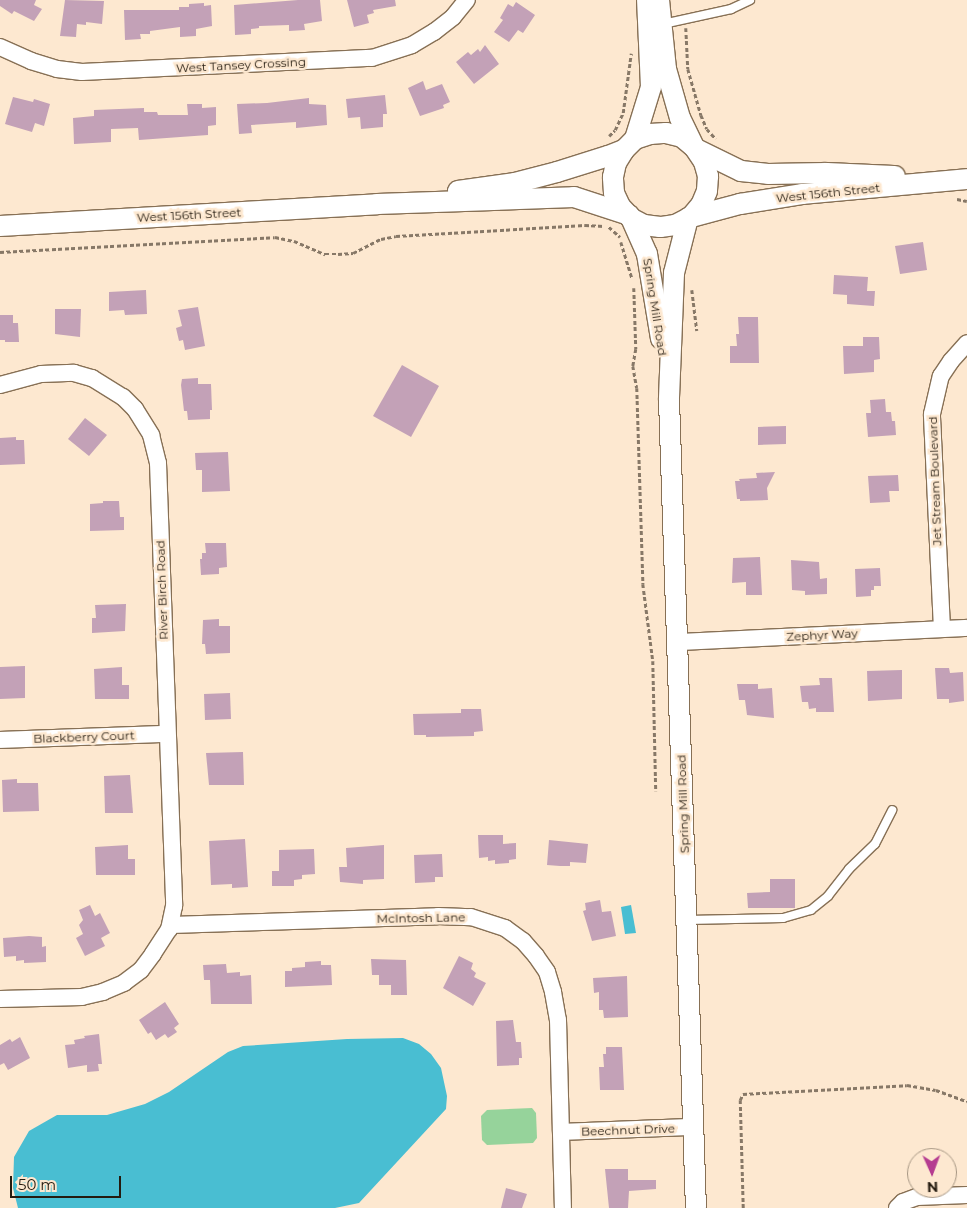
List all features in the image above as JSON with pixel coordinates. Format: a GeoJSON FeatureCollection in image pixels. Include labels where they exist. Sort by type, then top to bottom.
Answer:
{"type":"FeatureCollection","features":[{"type":"Feature","properties":{"kind":"street","name":"West Tansey Crossing"},"geometry":{"type":"LineString","coordinates":[[0,47],[31,61],[58,69],[82,72],[372,58],[412,45],[427,36],[453,17],[467,0]]}},
{"type":"Feature","properties":{"kind":"street"},"geometry":{"type":"LineString","coordinates":[[647,0],[651,87],[629,144],[616,163],[613,178],[614,192],[620,206],[630,216],[644,225],[660,228],[675,225],[690,217],[700,205],[706,191],[708,176],[704,162],[680,118],[666,69],[660,0]]}},
{"type":"Feature","properties":{"kind":"street"},"geometry":{"type":"LineString","coordinates":[[629,144],[650,134],[666,133],[682,137],[695,148]]}},
{"type":"Feature","properties":{"kind":"street","name":"West 156th Street"},"geometry":{"type":"LineString","coordinates":[[377,204],[515,183],[608,156],[629,144]]}},
{"type":"Feature","properties":{"kind":"street","name":"West 156th Street"},"geometry":{"type":"LineString","coordinates":[[695,148],[742,170],[768,174],[826,173],[887,176],[967,173]]}},
{"type":"Feature","properties":{"kind":"street","name":"West 156th Street"},"geometry":{"type":"LineString","coordinates":[[690,217],[740,204],[803,194],[967,179]]}},
{"type":"Feature","properties":{"kind":"street","name":"West 156th Street"},"geometry":{"type":"LineString","coordinates":[[0,226],[377,204],[574,197],[630,216]]}},
{"type":"Feature","properties":{"kind":"street","name":"Spring Mill Road"},"geometry":{"type":"LineString","coordinates":[[630,216],[647,254],[659,320],[669,400]]}},
{"type":"Feature","properties":{"kind":"street","name":"Spring Mill Road"},"geometry":{"type":"LineString","coordinates":[[690,217],[679,246],[674,273],[669,400],[696,1208]]}},
{"type":"Feature","properties":{"kind":"street","name":"Jet Stream Boulevard"},"geometry":{"type":"LineString","coordinates":[[942,629],[932,414],[941,376],[967,343]]}},
{"type":"Feature","properties":{"kind":"street","name":"River Birch Road"},"geometry":{"type":"LineString","coordinates":[[0,385],[49,373],[74,373],[92,378],[124,396],[135,408],[151,435],[158,463],[174,906],[171,925]]}},
{"type":"Feature","properties":{"kind":"street","name":"Zephyr Way"},"geometry":{"type":"LineString","coordinates":[[678,642],[967,628]]}},
{"type":"Feature","properties":{"kind":"street","name":"Blackberry Court"},"geometry":{"type":"LineString","coordinates":[[0,740],[167,734]]}},
{"type":"Feature","properties":{"kind":"street","name":"McIntosh Lane"},"geometry":{"type":"LineString","coordinates":[[171,925],[438,916],[472,917],[505,928],[523,941],[536,956],[547,972],[553,992],[558,1020],[563,1208]]}},
{"type":"Feature","properties":{"kind":"street"},"geometry":{"type":"LineString","coordinates":[[0,999],[82,997],[103,992],[124,983],[141,970],[171,925]]}},
{"type":"Feature","properties":{"kind":"street","name":"Beechnut Drive"},"geometry":{"type":"LineString","coordinates":[[561,1132],[694,1127]]}},
{"type":"Feature","properties":{"kind":"street"},"geometry":{"type":"LineString","coordinates":[[897,1208],[903,1202],[917,1197],[967,1195]]}},
{"type":"Feature","properties":{"kind":"lane"},"geometry":{"type":"LineString","coordinates":[[662,24],[732,9],[750,0]]}},
{"type":"Feature","properties":{"kind":"lane"},"geometry":{"type":"LineString","coordinates":[[687,920],[783,918],[811,910],[828,896],[849,869],[875,844],[892,810]]}},
{"type":"Feature","properties":{"kind":"path"},"geometry":{"type":"LineString","coordinates":[[685,19],[689,45],[688,69],[701,115],[707,129],[721,142]]}},
{"type":"Feature","properties":{"kind":"path"},"geometry":{"type":"LineString","coordinates":[[606,139],[615,130],[623,113],[631,53]]}},
{"type":"Feature","properties":{"kind":"path"},"geometry":{"type":"LineString","coordinates":[[0,252],[275,237],[286,238],[325,254],[338,254],[353,253],[381,239],[396,236],[585,225],[609,228],[619,236],[634,283],[636,349],[633,366],[637,388],[643,584],[652,661],[656,791]]}},
{"type":"Feature","properties":{"kind":"path"},"geometry":{"type":"LineString","coordinates":[[690,282],[697,331]]}},
{"type":"Feature","properties":{"kind":"path"},"geometry":{"type":"LineString","coordinates":[[743,1208],[740,1100],[743,1094],[908,1085],[936,1090],[967,1100]]}},
{"type":"Feature","properties":{"kind":"green space"},"geometry":{"type":"Polygon","coordinates":[[[532,1108],[536,1113],[537,1138],[533,1143],[487,1145],[482,1140],[481,1116],[487,1110],[532,1108]]]}},
{"type":"Feature","properties":{"kind":"water"},"geometry":{"type":"Polygon","coordinates":[[[631,905],[636,933],[625,934],[621,907],[631,905]]]}},
{"type":"Feature","properties":{"kind":"water"},"geometry":{"type":"Polygon","coordinates":[[[403,1038],[419,1044],[431,1054],[441,1068],[447,1096],[446,1109],[359,1203],[335,1208],[18,1208],[13,1188],[14,1157],[29,1131],[57,1115],[107,1115],[145,1104],[169,1092],[228,1052],[243,1046],[347,1039],[403,1038]]]}},
{"type":"Feature","properties":{"kind":"building"},"geometry":{"type":"Polygon","coordinates":[[[0,0],[36,0],[34,5],[42,9],[34,21],[14,11],[12,14],[0,6],[0,0]]]}},
{"type":"Feature","properties":{"kind":"building"},"geometry":{"type":"Polygon","coordinates":[[[65,0],[104,1],[102,24],[86,22],[86,25],[77,24],[76,37],[60,36],[65,0]]]}},
{"type":"Feature","properties":{"kind":"building"},"geometry":{"type":"Polygon","coordinates":[[[320,0],[322,21],[304,24],[305,30],[289,31],[289,25],[259,26],[259,28],[251,29],[251,34],[235,35],[234,5],[320,0]]]}},
{"type":"Feature","properties":{"kind":"building"},"geometry":{"type":"Polygon","coordinates":[[[347,0],[395,0],[396,6],[373,10],[374,13],[367,15],[369,23],[354,27],[347,0]]]}},
{"type":"Feature","properties":{"kind":"building"},"geometry":{"type":"Polygon","coordinates":[[[516,2],[535,15],[523,33],[518,30],[509,42],[494,32],[503,20],[500,18],[508,4],[513,7],[516,2]]]}},
{"type":"Feature","properties":{"kind":"building"},"geometry":{"type":"Polygon","coordinates":[[[204,3],[204,6],[211,5],[212,26],[196,29],[196,36],[180,37],[180,27],[150,31],[150,34],[140,34],[141,39],[125,40],[124,10],[179,10],[179,7],[189,7],[189,4],[204,3]]]}},
{"type":"Feature","properties":{"kind":"building"},"geometry":{"type":"Polygon","coordinates":[[[485,45],[499,64],[474,84],[456,62],[468,52],[471,55],[478,49],[480,52],[485,45]]]}},
{"type":"Feature","properties":{"kind":"building"},"geometry":{"type":"Polygon","coordinates":[[[423,81],[426,90],[442,84],[450,102],[443,105],[444,108],[420,116],[408,88],[423,81]]]}},
{"type":"Feature","properties":{"kind":"building"},"geometry":{"type":"Polygon","coordinates":[[[385,95],[387,114],[383,114],[383,127],[361,129],[360,117],[348,118],[346,99],[385,95]]]}},
{"type":"Feature","properties":{"kind":"building"},"geometry":{"type":"Polygon","coordinates":[[[13,97],[33,102],[34,99],[50,104],[44,126],[35,123],[32,132],[5,124],[13,97]]]}},
{"type":"Feature","properties":{"kind":"building"},"geometry":{"type":"Polygon","coordinates":[[[309,98],[309,104],[326,105],[327,125],[296,128],[296,122],[251,125],[252,133],[239,134],[237,104],[309,98]]]}},
{"type":"Feature","properties":{"kind":"building"},"geometry":{"type":"Polygon","coordinates":[[[187,104],[202,104],[202,108],[216,107],[216,125],[208,126],[208,135],[139,140],[138,128],[111,129],[111,142],[74,144],[73,118],[94,116],[94,110],[144,108],[144,112],[157,112],[158,115],[188,115],[187,104]]]}},
{"type":"Feature","properties":{"kind":"building"},"geometry":{"type":"Polygon","coordinates":[[[923,242],[927,270],[900,274],[895,246],[923,242]]]}},
{"type":"Feature","properties":{"kind":"building"},"geometry":{"type":"Polygon","coordinates":[[[834,275],[868,277],[867,291],[875,291],[874,306],[847,304],[847,295],[833,294],[834,275]]]}},
{"type":"Feature","properties":{"kind":"building"},"geometry":{"type":"Polygon","coordinates":[[[146,290],[147,314],[125,315],[124,310],[109,311],[109,292],[146,290]]]}},
{"type":"Feature","properties":{"kind":"building"},"geometry":{"type":"Polygon","coordinates":[[[198,307],[205,346],[185,350],[183,340],[179,341],[176,328],[182,326],[178,310],[198,307]]]}},
{"type":"Feature","properties":{"kind":"building"},"geometry":{"type":"Polygon","coordinates":[[[55,309],[81,309],[80,337],[55,334],[55,309]]]}},
{"type":"Feature","properties":{"kind":"building"},"geometry":{"type":"Polygon","coordinates":[[[0,315],[13,315],[13,323],[18,323],[19,342],[0,340],[0,315]]]}},
{"type":"Feature","properties":{"kind":"building"},"geometry":{"type":"Polygon","coordinates":[[[738,317],[758,317],[759,363],[730,363],[730,346],[737,346],[736,334],[739,334],[738,317]]]}},
{"type":"Feature","properties":{"kind":"building"},"geometry":{"type":"Polygon","coordinates":[[[863,337],[879,337],[880,359],[874,360],[874,372],[844,374],[843,346],[863,346],[863,337]]]}},
{"type":"Feature","properties":{"kind":"building"},"geometry":{"type":"Polygon","coordinates":[[[402,365],[439,386],[411,437],[373,416],[402,365]]]}},
{"type":"Feature","properties":{"kind":"building"},"geometry":{"type":"Polygon","coordinates":[[[198,378],[198,384],[211,384],[212,410],[210,410],[210,419],[188,420],[187,411],[184,411],[182,379],[198,378]]]}},
{"type":"Feature","properties":{"kind":"building"},"geometry":{"type":"Polygon","coordinates":[[[885,399],[886,412],[891,412],[892,421],[895,421],[896,435],[868,437],[866,413],[871,413],[870,400],[885,399]]]}},
{"type":"Feature","properties":{"kind":"building"},"geometry":{"type":"Polygon","coordinates":[[[85,418],[107,435],[89,456],[68,439],[85,418]]]}},
{"type":"Feature","properties":{"kind":"building"},"geometry":{"type":"Polygon","coordinates":[[[786,426],[786,444],[758,445],[758,427],[786,426]]]}},
{"type":"Feature","properties":{"kind":"building"},"geometry":{"type":"Polygon","coordinates":[[[16,437],[16,440],[24,440],[25,464],[0,465],[0,438],[16,437]]]}},
{"type":"Feature","properties":{"kind":"building"},"geometry":{"type":"Polygon","coordinates":[[[228,452],[230,491],[202,492],[202,470],[196,470],[195,453],[228,452]]]}},
{"type":"Feature","properties":{"kind":"building"},"geometry":{"type":"Polygon","coordinates":[[[775,472],[767,488],[768,500],[740,501],[740,499],[737,499],[735,481],[757,478],[756,473],[775,472]]]}},
{"type":"Feature","properties":{"kind":"building"},"geometry":{"type":"Polygon","coordinates":[[[898,475],[899,491],[889,491],[890,502],[870,503],[868,476],[898,475]]]}},
{"type":"Feature","properties":{"kind":"building"},"geometry":{"type":"Polygon","coordinates":[[[103,501],[119,501],[120,517],[124,517],[124,530],[90,531],[90,504],[103,503],[103,501]]]}},
{"type":"Feature","properties":{"kind":"building"},"geometry":{"type":"Polygon","coordinates":[[[205,543],[226,543],[227,567],[219,568],[219,574],[201,575],[200,559],[202,559],[202,553],[206,553],[205,543]]]}},
{"type":"Feature","properties":{"kind":"building"},"geometry":{"type":"Polygon","coordinates":[[[760,557],[762,595],[746,595],[746,582],[732,583],[733,558],[760,557]]]}},
{"type":"Feature","properties":{"kind":"building"},"geometry":{"type":"Polygon","coordinates":[[[791,560],[819,562],[820,579],[827,578],[827,594],[805,595],[805,591],[792,590],[791,560]]]}},
{"type":"Feature","properties":{"kind":"building"},"geometry":{"type":"Polygon","coordinates":[[[880,568],[881,586],[874,586],[874,590],[871,590],[871,596],[856,597],[855,569],[880,568]]]}},
{"type":"Feature","properties":{"kind":"building"},"geometry":{"type":"Polygon","coordinates":[[[126,604],[125,631],[92,633],[92,618],[96,618],[95,605],[126,604]]]}},
{"type":"Feature","properties":{"kind":"building"},"geometry":{"type":"Polygon","coordinates":[[[219,619],[219,626],[230,626],[230,653],[206,654],[205,644],[202,644],[203,620],[219,619]]]}},
{"type":"Feature","properties":{"kind":"building"},"geometry":{"type":"Polygon","coordinates":[[[25,666],[25,698],[0,699],[0,667],[25,666]]]}},
{"type":"Feature","properties":{"kind":"building"},"geometry":{"type":"Polygon","coordinates":[[[122,667],[122,685],[129,685],[129,699],[95,699],[94,669],[122,667]]]}},
{"type":"Feature","properties":{"kind":"building"},"geometry":{"type":"Polygon","coordinates":[[[935,668],[949,668],[950,673],[963,672],[964,701],[949,703],[949,699],[937,699],[935,668]]]}},
{"type":"Feature","properties":{"kind":"building"},"geometry":{"type":"Polygon","coordinates":[[[902,670],[902,699],[868,701],[867,671],[902,670]]]}},
{"type":"Feature","properties":{"kind":"building"},"geometry":{"type":"Polygon","coordinates":[[[819,678],[832,678],[834,712],[816,712],[816,708],[809,709],[808,702],[802,702],[800,686],[820,685],[819,678]]]}},
{"type":"Feature","properties":{"kind":"building"},"geometry":{"type":"Polygon","coordinates":[[[737,684],[758,684],[758,689],[772,688],[774,718],[747,715],[745,700],[739,700],[737,684]]]}},
{"type":"Feature","properties":{"kind":"building"},"geometry":{"type":"Polygon","coordinates":[[[230,693],[231,719],[205,720],[204,694],[230,693]]]}},
{"type":"Feature","properties":{"kind":"building"},"geometry":{"type":"Polygon","coordinates":[[[461,709],[481,709],[483,731],[474,732],[474,736],[426,737],[426,735],[414,735],[413,714],[461,713],[461,709]]]}},
{"type":"Feature","properties":{"kind":"building"},"geometry":{"type":"Polygon","coordinates":[[[243,752],[244,785],[209,785],[206,753],[243,752]]]}},
{"type":"Feature","properties":{"kind":"building"},"geometry":{"type":"Polygon","coordinates":[[[130,775],[133,813],[105,813],[104,776],[130,775]]]}},
{"type":"Feature","properties":{"kind":"building"},"geometry":{"type":"Polygon","coordinates":[[[17,779],[17,783],[38,783],[39,811],[3,812],[2,780],[17,779]]]}},
{"type":"Feature","properties":{"kind":"building"},"geometry":{"type":"Polygon","coordinates":[[[478,835],[503,835],[503,844],[516,843],[516,859],[509,860],[509,863],[495,864],[495,860],[488,861],[488,857],[479,858],[478,835]]]}},
{"type":"Feature","properties":{"kind":"building"},"geometry":{"type":"Polygon","coordinates":[[[245,839],[248,887],[232,888],[232,884],[211,885],[209,841],[245,839]]]}},
{"type":"Feature","properties":{"kind":"building"},"geometry":{"type":"Polygon","coordinates":[[[549,840],[588,844],[586,863],[570,862],[570,866],[547,865],[549,840]]]}},
{"type":"Feature","properties":{"kind":"building"},"geometry":{"type":"Polygon","coordinates":[[[128,845],[128,859],[135,859],[135,875],[96,875],[95,847],[128,845]]]}},
{"type":"Feature","properties":{"kind":"building"},"geometry":{"type":"Polygon","coordinates":[[[384,845],[384,879],[363,880],[363,884],[340,882],[339,867],[347,867],[346,848],[384,845]]]}},
{"type":"Feature","properties":{"kind":"building"},"geometry":{"type":"Polygon","coordinates":[[[314,849],[315,874],[302,875],[302,879],[294,880],[294,886],[272,886],[272,871],[279,871],[279,850],[314,849]]]}},
{"type":"Feature","properties":{"kind":"building"},"geometry":{"type":"Polygon","coordinates":[[[442,854],[443,877],[435,877],[435,882],[415,883],[414,855],[442,854]]]}},
{"type":"Feature","properties":{"kind":"building"},"geometry":{"type":"Polygon","coordinates":[[[770,879],[795,879],[795,908],[748,908],[747,893],[770,892],[770,879]]]}},
{"type":"Feature","properties":{"kind":"building"},"geometry":{"type":"Polygon","coordinates":[[[600,900],[602,912],[611,911],[616,936],[592,941],[583,911],[586,910],[585,903],[600,900]]]}},
{"type":"Feature","properties":{"kind":"building"},"geometry":{"type":"Polygon","coordinates":[[[90,905],[95,916],[100,913],[110,933],[101,938],[105,946],[85,956],[76,938],[83,934],[79,925],[83,920],[79,910],[90,905]]]}},
{"type":"Feature","properties":{"kind":"building"},"geometry":{"type":"Polygon","coordinates":[[[42,937],[42,947],[46,946],[46,962],[24,963],[24,960],[16,961],[16,956],[4,957],[3,938],[42,937]]]}},
{"type":"Feature","properties":{"kind":"building"},"geometry":{"type":"Polygon","coordinates":[[[459,956],[473,963],[471,969],[476,973],[474,977],[486,983],[473,1006],[443,988],[459,956]]]}},
{"type":"Feature","properties":{"kind":"building"},"geometry":{"type":"Polygon","coordinates":[[[371,959],[406,960],[407,995],[391,995],[391,985],[379,985],[379,975],[372,975],[371,959]]]}},
{"type":"Feature","properties":{"kind":"building"},"geometry":{"type":"Polygon","coordinates":[[[321,961],[321,965],[331,965],[332,985],[285,987],[285,971],[292,971],[292,968],[305,967],[305,962],[321,961]]]}},
{"type":"Feature","properties":{"kind":"building"},"geometry":{"type":"Polygon","coordinates":[[[226,964],[227,973],[240,972],[240,976],[251,975],[252,1004],[211,1004],[210,980],[204,980],[203,965],[226,964]]]}},
{"type":"Feature","properties":{"kind":"building"},"geometry":{"type":"Polygon","coordinates":[[[627,976],[628,1017],[604,1018],[603,1010],[599,1010],[599,992],[594,993],[593,978],[627,976]]]}},
{"type":"Feature","properties":{"kind":"building"},"geometry":{"type":"Polygon","coordinates":[[[165,1002],[179,1024],[174,1028],[177,1032],[168,1038],[165,1034],[156,1040],[151,1032],[148,1034],[139,1020],[165,1002]]]}},
{"type":"Feature","properties":{"kind":"building"},"geometry":{"type":"Polygon","coordinates":[[[513,1020],[516,1042],[521,1042],[522,1058],[519,1058],[519,1065],[497,1066],[496,1021],[513,1020]]]}},
{"type":"Feature","properties":{"kind":"building"},"geometry":{"type":"Polygon","coordinates":[[[99,1034],[102,1064],[98,1064],[99,1071],[87,1072],[87,1065],[68,1068],[65,1045],[75,1044],[74,1040],[85,1038],[84,1036],[99,1034]]]}},
{"type":"Feature","properties":{"kind":"building"},"geometry":{"type":"Polygon","coordinates":[[[20,1037],[30,1058],[8,1070],[4,1063],[0,1065],[0,1045],[10,1039],[12,1042],[20,1037]]]}},
{"type":"Feature","properties":{"kind":"building"},"geometry":{"type":"Polygon","coordinates":[[[606,1047],[622,1047],[624,1090],[600,1090],[599,1067],[604,1067],[603,1054],[606,1054],[606,1047]]]}},
{"type":"Feature","properties":{"kind":"building"},"geometry":{"type":"Polygon","coordinates":[[[605,1169],[628,1169],[628,1180],[656,1180],[656,1189],[629,1191],[628,1208],[609,1208],[605,1169]]]}},
{"type":"Feature","properties":{"kind":"building"},"geometry":{"type":"Polygon","coordinates":[[[506,1188],[527,1194],[522,1208],[501,1208],[506,1188]]]}}]}
